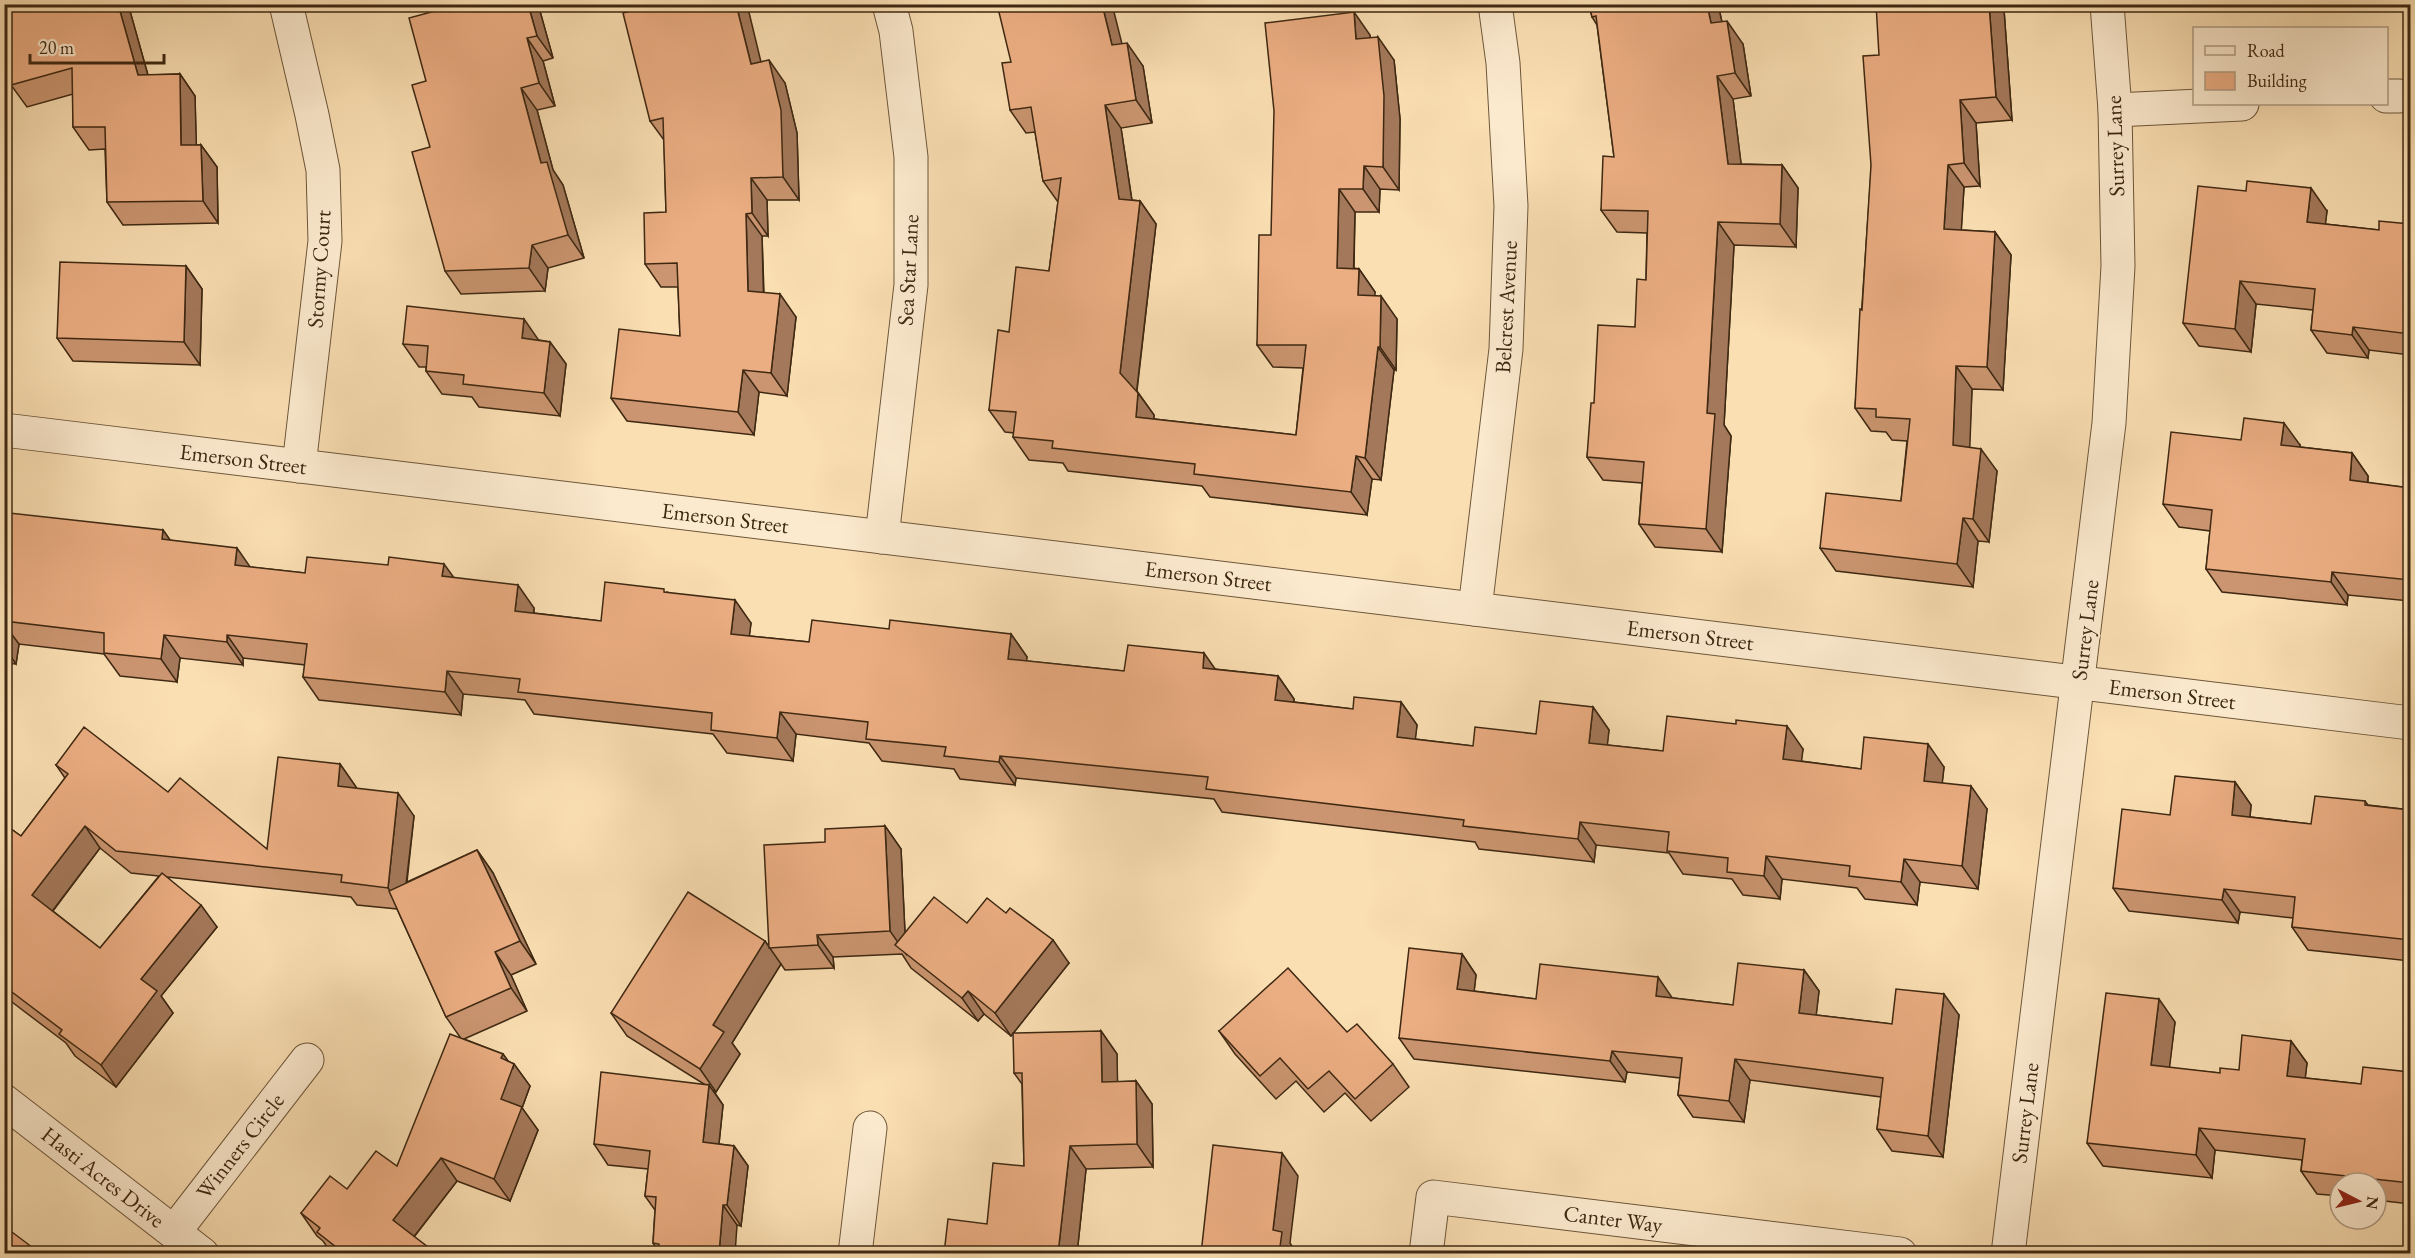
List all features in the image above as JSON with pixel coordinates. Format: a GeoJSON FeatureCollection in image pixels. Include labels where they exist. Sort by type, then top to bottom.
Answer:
{"type":"FeatureCollection","features":[{"type":"Feature","properties":{"kind":"street","name":"Stormy Court"},"geometry":{"type":"LineString","coordinates":[[286,4],[323,170],[325,229],[299,466]]}},
{"type":"Feature","properties":{"kind":"street","name":"Sea Star Lane"},"geometry":{"type":"LineString","coordinates":[[882,537],[911,285],[911,157],[896,31],[889,4]]}},
{"type":"Feature","properties":{"kind":"street","name":"Belcrest Avenue"},"geometry":{"type":"LineString","coordinates":[[1475,609],[1506,349],[1510,218],[1503,63],[1495,4]]}},
{"type":"Feature","properties":{"kind":"street","name":"Surrey Lane"},"geometry":{"type":"LineString","coordinates":[[2008,1254],[2109,423],[2118,267],[2115,110],[2107,4]]}},
{"type":"Feature","properties":{"kind":"street"},"geometry":{"type":"LineString","coordinates":[[2115,110],[2221,105]]}},
{"type":"Feature","properties":{"kind":"street","name":"Emerson Street"},"geometry":{"type":"LineString","coordinates":[[4,430],[2410,723]]}},
{"type":"Feature","properties":{"kind":"street","name":"Winners Circle"},"geometry":{"type":"LineString","coordinates":[[174,1232],[307,1060]]}},
{"type":"Feature","properties":{"kind":"street","name":"Hasti Acres Drive"},"geometry":{"type":"LineString","coordinates":[[4,1101],[202,1254]]}},
{"type":"Feature","properties":{"kind":"street"},"geometry":{"type":"LineString","coordinates":[[855,1254],[870,1128]]}},
{"type":"Feature","properties":{"kind":"street","name":"Canter Way"},"geometry":{"type":"LineString","coordinates":[[1426,1254],[1433,1197],[1900,1254]]}},
{"type":"Feature","properties":{"kind":"building"},"geometry":{"type":"Polygon","coordinates":[[[4,4],[118,4],[138,75],[180,74],[181,145],[201,145],[203,201],[107,202],[105,127],[73,127],[72,68],[11,85],[4,61],[4,4]]]}},
{"type":"Feature","properties":{"kind":"building"},"geometry":{"type":"Polygon","coordinates":[[[449,4],[528,4],[537,36],[527,38],[539,83],[521,88],[541,163],[547,162],[568,235],[532,245],[529,268],[445,271],[412,152],[430,147],[412,85],[426,81],[409,18],[450,7],[449,4]]]}},
{"type":"Feature","properties":{"kind":"building"},"geometry":{"type":"Polygon","coordinates":[[[657,4],[736,4],[751,64],[769,60],[781,110],[783,177],[751,178],[752,213],[746,214],[748,291],[780,294],[771,373],[743,370],[738,412],[611,398],[619,329],[680,336],[677,263],[645,264],[644,213],[666,212],[663,118],[650,121],[623,13],[657,4]]]}},
{"type":"Feature","properties":{"kind":"building"},"geometry":{"type":"Polygon","coordinates":[[[997,4],[1102,4],[1112,45],[1127,43],[1136,100],[1105,105],[1119,199],[1140,201],[1120,373],[1138,393],[1136,417],[1296,435],[1306,345],[1257,345],[1259,235],[1271,235],[1274,111],[1265,23],[1354,12],[1356,39],[1378,37],[1384,96],[1383,167],[1364,166],[1363,189],[1339,189],[1337,268],[1359,269],[1358,295],[1381,296],[1380,347],[1378,347],[1365,458],[1356,456],[1351,492],[1194,474],[1195,464],[1052,448],[1053,441],[1013,437],[1016,412],[989,410],[998,330],[1009,332],[1016,267],[1049,271],[1061,178],[1043,181],[1031,107],[1010,110],[1002,63],[1011,62],[997,4]]]}},
{"type":"Feature","properties":{"kind":"building"},"geometry":{"type":"Polygon","coordinates":[[[1589,4],[1707,4],[1711,23],[1727,21],[1735,73],[1717,76],[1728,164],[1782,165],[1780,224],[1718,222],[1707,413],[1715,414],[1706,529],[1639,524],[1644,462],[1587,457],[1591,403],[1594,403],[1598,325],[1635,327],[1637,279],[1646,280],[1648,211],[1601,210],[1603,156],[1614,157],[1596,16],[1592,17],[1589,4]]]}},
{"type":"Feature","properties":{"kind":"building"},"geometry":{"type":"Polygon","coordinates":[[[1876,4],[1989,4],[1996,97],[1960,100],[1964,163],[1948,165],[1944,229],[1995,232],[1987,367],[1956,366],[1953,445],[1981,449],[1973,519],[1963,518],[1957,564],[1820,548],[1826,493],[1901,501],[1910,419],[1876,417],[1876,409],[1855,408],[1871,165],[1863,56],[1879,55],[1876,4]]]}},
{"type":"Feature","properties":{"kind":"building"},"geometry":{"type":"Polygon","coordinates":[[[2247,181],[2311,188],[2307,222],[2379,230],[2379,221],[2410,224],[2410,334],[2353,327],[2352,335],[2311,330],[2315,289],[2240,281],[2235,329],[2183,323],[2198,186],[2246,191],[2247,181]]]}},
{"type":"Feature","properties":{"kind":"building"},"geometry":{"type":"Polygon","coordinates":[[[60,262],[186,266],[184,342],[57,338],[60,262]]]}},
{"type":"Feature","properties":{"kind":"building"},"geometry":{"type":"Polygon","coordinates":[[[407,306],[524,319],[522,338],[550,342],[544,393],[463,384],[464,375],[426,371],[428,346],[403,344],[407,306]]]}},
{"type":"Feature","properties":{"kind":"building"},"geometry":{"type":"Polygon","coordinates":[[[2244,418],[2284,423],[2281,445],[2352,453],[2350,480],[2410,488],[2410,580],[2332,572],[2331,582],[2206,569],[2212,510],[2163,504],[2171,432],[2241,440],[2244,418]]]}},
{"type":"Feature","properties":{"kind":"building"},"geometry":{"type":"Polygon","coordinates":[[[9,513],[163,530],[162,539],[237,548],[235,565],[305,573],[307,557],[388,565],[389,557],[444,564],[442,576],[518,585],[515,611],[601,621],[605,582],[664,589],[664,592],[735,600],[731,634],[809,642],[812,620],[889,629],[890,620],[1011,634],[1008,659],[1124,671],[1128,645],[1204,653],[1203,668],[1278,676],[1275,700],[1353,709],[1354,697],[1401,702],[1397,737],[1473,746],[1475,727],[1536,734],[1540,701],[1593,707],[1589,743],[1663,751],[1667,716],[1736,724],[1736,720],[1787,726],[1783,759],[1861,769],[1864,737],[1928,744],[1924,781],[1971,786],[1962,866],[1904,859],[1901,882],[1849,876],[1850,866],[1766,856],[1764,876],[1727,872],[1728,858],[1667,851],[1669,832],[1580,822],[1578,839],[1463,826],[1464,820],[1206,789],[1208,777],[1000,756],[999,762],[944,756],[946,747],[866,739],[868,722],[780,712],[777,738],[711,730],[712,713],[518,692],[520,679],[447,671],[445,692],[303,677],[307,644],[227,635],[227,642],[164,635],[161,659],[104,653],[104,633],[4,621],[4,539],[6,539],[9,513]]]}},
{"type":"Feature","properties":{"kind":"building"},"geometry":{"type":"Polygon","coordinates":[[[84,727],[168,792],[180,778],[267,849],[278,757],[340,764],[338,786],[398,793],[388,888],[341,882],[342,875],[116,851],[85,826],[32,895],[100,948],[162,873],[201,905],[141,979],[157,991],[101,1065],[59,1034],[62,1030],[4,986],[4,824],[21,836],[68,774],[56,765],[84,727]]]}},
{"type":"Feature","properties":{"kind":"building"},"geometry":{"type":"Polygon","coordinates":[[[2175,776],[2235,782],[2232,815],[2311,824],[2315,796],[2365,801],[2365,805],[2410,810],[2410,940],[2292,927],[2295,897],[2224,889],[2222,900],[2113,888],[2122,809],[2170,815],[2175,776]]]}},
{"type":"Feature","properties":{"kind":"building"},"geometry":{"type":"Polygon","coordinates":[[[885,826],[890,931],[817,935],[818,945],[769,948],[764,845],[825,842],[825,829],[885,826]]]}},
{"type":"Feature","properties":{"kind":"building"},"geometry":{"type":"Polygon","coordinates":[[[477,850],[520,941],[495,952],[511,988],[446,1017],[389,891],[477,850]]]}},
{"type":"Feature","properties":{"kind":"building"},"geometry":{"type":"Polygon","coordinates":[[[688,892],[765,941],[713,1025],[724,1032],[700,1069],[611,1013],[688,892]]]}},
{"type":"Feature","properties":{"kind":"building"},"geometry":{"type":"Polygon","coordinates":[[[934,897],[967,923],[987,898],[1006,913],[1010,908],[1053,940],[995,1013],[968,991],[962,998],[895,945],[934,897]]]}},
{"type":"Feature","properties":{"kind":"building"},"geometry":{"type":"Polygon","coordinates":[[[1409,948],[1462,954],[1457,989],[1536,999],[1540,964],[1658,977],[1656,996],[1733,1005],[1738,963],[1804,970],[1799,1013],[1892,1024],[1896,989],[1944,994],[1928,1136],[1877,1129],[1883,1078],[1735,1059],[1729,1101],[1678,1095],[1682,1058],[1612,1051],[1610,1061],[1399,1038],[1409,948]]]}},
{"type":"Feature","properties":{"kind":"building"},"geometry":{"type":"Polygon","coordinates":[[[1288,968],[1347,1032],[1357,1024],[1393,1064],[1355,1099],[1329,1071],[1308,1089],[1280,1058],[1260,1076],[1219,1031],[1288,968]]]}},
{"type":"Feature","properties":{"kind":"building"},"geometry":{"type":"Polygon","coordinates":[[[2106,993],[2159,999],[2151,1065],[2220,1073],[2220,1068],[2239,1070],[2242,1035],[2291,1041],[2287,1076],[2361,1084],[2363,1067],[2410,1072],[2410,1183],[2388,1181],[2388,1171],[2328,1171],[2328,1174],[2301,1171],[2305,1139],[2199,1128],[2196,1155],[2087,1143],[2106,993]]]}},
{"type":"Feature","properties":{"kind":"building"},"geometry":{"type":"Polygon","coordinates":[[[1101,1031],[1102,1082],[1136,1081],[1137,1144],[1070,1146],[1058,1254],[944,1254],[948,1219],[987,1224],[993,1163],[1024,1166],[1022,1073],[1014,1073],[1013,1033],[1101,1031]]]}},
{"type":"Feature","properties":{"kind":"building"},"geometry":{"type":"Polygon","coordinates":[[[450,1034],[503,1054],[501,1058],[514,1064],[501,1099],[522,1107],[494,1179],[441,1158],[393,1220],[437,1254],[345,1254],[317,1232],[320,1228],[301,1213],[330,1176],[347,1189],[376,1151],[397,1166],[450,1034]]]}},
{"type":"Feature","properties":{"kind":"building"},"geometry":{"type":"Polygon","coordinates":[[[601,1072],[709,1085],[703,1142],[734,1146],[727,1205],[723,1205],[719,1254],[658,1254],[659,1244],[653,1243],[656,1197],[645,1196],[650,1151],[594,1144],[601,1072]]]}},
{"type":"Feature","properties":{"kind":"building"},"geometry":{"type":"Polygon","coordinates":[[[1213,1145],[1282,1153],[1273,1230],[1282,1232],[1279,1254],[1201,1254],[1213,1145]]]}},
{"type":"Feature","properties":{"kind":"building"},"geometry":{"type":"Polygon","coordinates":[[[4,1226],[41,1254],[4,1254],[4,1226]]]}}]}
